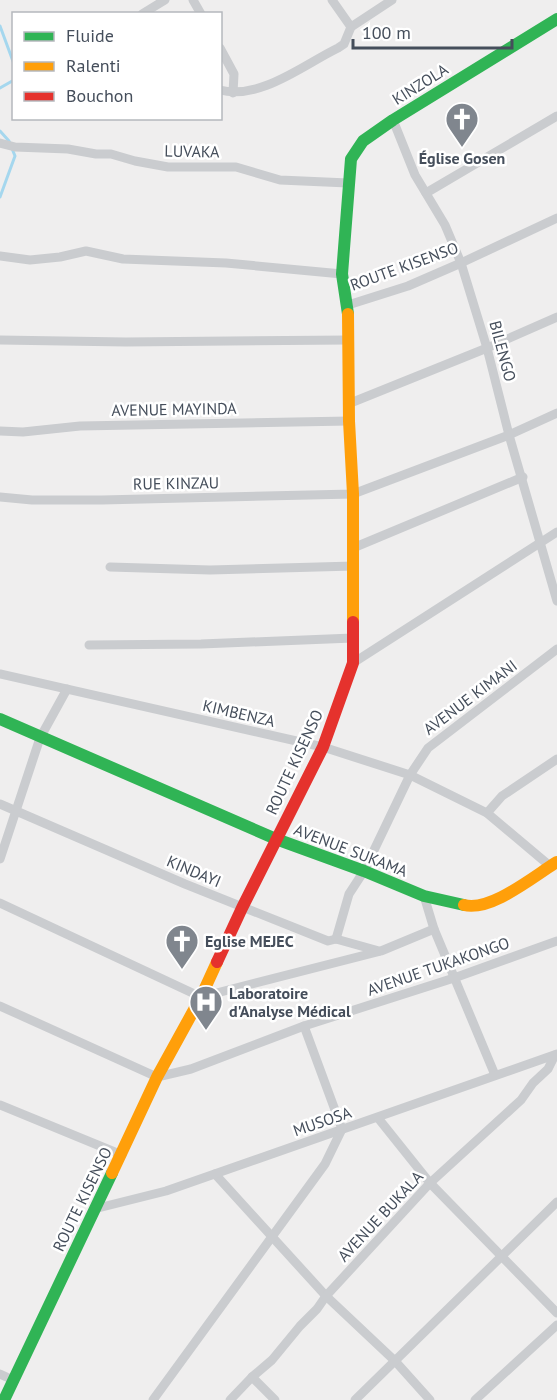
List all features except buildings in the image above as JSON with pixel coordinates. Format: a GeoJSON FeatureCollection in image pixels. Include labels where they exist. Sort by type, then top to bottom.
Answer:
{"type":"FeatureCollection","features":[{"type":"Feature","properties":{"kind":"street"},"geometry":{"type":"LineString","coordinates":[[145,12],[165,0]]}},
{"type":"Feature","properties":{"kind":"street"},"geometry":{"type":"LineString","coordinates":[[332,0],[351,27]]}},
{"type":"Feature","properties":{"kind":"street"},"geometry":{"type":"LineString","coordinates":[[222,90],[233,93],[268,86],[344,44],[351,27],[392,0]]}},
{"type":"Feature","properties":{"kind":"street","name":"KINZOLA"},"geometry":{"type":"LineString","coordinates":[[348,183],[351,159],[363,141],[393,120],[557,19]]}},
{"type":"Feature","properties":{"kind":"street"},"geometry":{"type":"LineString","coordinates":[[222,52],[234,74],[233,93]]}},
{"type":"Feature","properties":{"kind":"street"},"geometry":{"type":"LineString","coordinates":[[426,193],[557,116]]}},
{"type":"Feature","properties":{"kind":"street","name":"BILENGO"},"geometry":{"type":"LineString","coordinates":[[393,120],[416,175],[445,225],[461,263],[557,601]]}},
{"type":"Feature","properties":{"kind":"street","name":"LUVAKA"},"geometry":{"type":"LineString","coordinates":[[0,144],[15,147],[68,148],[96,154],[111,154],[168,167],[236,167],[280,180],[348,183]]}},
{"type":"Feature","properties":{"kind":"street"},"geometry":{"type":"LineString","coordinates":[[348,183],[342,274],[348,305]]}},
{"type":"Feature","properties":{"kind":"street","name":"ROUTE KISENSO"},"geometry":{"type":"LineString","coordinates":[[4,1400],[158,1077],[201,997],[242,908],[323,747],[353,663],[353,494],[348,404],[348,305],[408,286],[557,218]]}},
{"type":"Feature","properties":{"kind":"street"},"geometry":{"type":"LineString","coordinates":[[0,256],[30,260],[86,251],[123,259],[226,263],[342,274]]}},
{"type":"Feature","properties":{"kind":"street"},"geometry":{"type":"LineString","coordinates":[[348,404],[487,348],[557,316]]}},
{"type":"Feature","properties":{"kind":"street"},"geometry":{"type":"LineString","coordinates":[[0,340],[126,342],[348,340]]}},
{"type":"Feature","properties":{"kind":"street","name":"RUE KINZAU"},"geometry":{"type":"LineString","coordinates":[[0,497],[32,500],[90,500],[353,494],[509,435],[557,413]]}},
{"type":"Feature","properties":{"kind":"street","name":"AVENUE MAYINDA"},"geometry":{"type":"LineString","coordinates":[[0,431],[23,432],[80,426],[349,421]]}},
{"type":"Feature","properties":{"kind":"street"},"geometry":{"type":"LineString","coordinates":[[353,548],[523,477]]}},
{"type":"Feature","properties":{"kind":"street"},"geometry":{"type":"LineString","coordinates":[[353,663],[557,532]]}},
{"type":"Feature","properties":{"kind":"street"},"geometry":{"type":"LineString","coordinates":[[110,567],[210,570],[354,566]]}},
{"type":"Feature","properties":{"kind":"street"},"geometry":{"type":"LineString","coordinates":[[89,645],[201,644],[353,638]]}},
{"type":"Feature","properties":{"kind":"street","name":"AVENUE KIMANI"},"geometry":{"type":"LineString","coordinates":[[336,939],[349,894],[364,871],[410,775],[428,748],[557,649]]}},
{"type":"Feature","properties":{"kind":"street","name":"KIMBENZA"},"geometry":{"type":"LineString","coordinates":[[0,674],[323,747],[410,775],[487,813],[554,864]]}},
{"type":"Feature","properties":{"kind":"street"},"geometry":{"type":"LineString","coordinates":[[0,859],[40,738],[67,689]]}},
{"type":"Feature","properties":{"kind":"street","name":"AVENUE SUKAMA"},"geometry":{"type":"LineString","coordinates":[[0,719],[276,839],[424,896],[471,906],[492,902],[554,864]]}},
{"type":"Feature","properties":{"kind":"street"},"geometry":{"type":"LineString","coordinates":[[487,813],[502,796],[557,759]]}},
{"type":"Feature","properties":{"kind":"street","name":"KINDAYI"},"geometry":{"type":"LineString","coordinates":[[0,804],[242,908],[328,941],[336,939],[381,951]]}},
{"type":"Feature","properties":{"kind":"street"},"geometry":{"type":"LineString","coordinates":[[424,896],[434,929],[495,1075]]}},
{"type":"Feature","properties":{"kind":"street"},"geometry":{"type":"LineString","coordinates":[[0,903],[201,997],[381,951],[434,929]]}},
{"type":"Feature","properties":{"kind":"street","name":"AVENUE TUKAKONGO"},"geometry":{"type":"LineString","coordinates":[[158,1077],[192,1069],[304,1026],[454,978],[557,941]]}},
{"type":"Feature","properties":{"kind":"street"},"geometry":{"type":"LineString","coordinates":[[0,1006],[158,1077]]}},
{"type":"Feature","properties":{"kind":"street"},"geometry":{"type":"LineString","coordinates":[[153,1400],[325,1164],[342,1129],[304,1026]]}},
{"type":"Feature","properties":{"kind":"street","name":"MUSOSA"},"geometry":{"type":"LineString","coordinates":[[94,1209],[166,1191],[556,1054]]}},
{"type":"Feature","properties":{"kind":"street","name":"AVENUE BUKALA"},"geometry":{"type":"LineString","coordinates":[[230,1400],[272,1360],[300,1326],[318,1309],[326,1296],[430,1183],[521,1101],[548,1069],[556,1054]]}},
{"type":"Feature","properties":{"kind":"street"},"geometry":{"type":"LineString","coordinates":[[0,1105],[122,1155]]}},
{"type":"Feature","properties":{"kind":"street"},"geometry":{"type":"LineString","coordinates":[[378,1118],[430,1183],[557,1313]]}},
{"type":"Feature","properties":{"kind":"street"},"geometry":{"type":"LineString","coordinates":[[215,1173],[326,1296],[395,1361],[430,1400]]}},
{"type":"Feature","properties":{"kind":"street"},"geometry":{"type":"LineString","coordinates":[[355,1400],[557,1202]]}},
{"type":"Feature","properties":{"kind":"street"},"geometry":{"type":"LineString","coordinates":[[475,1400],[557,1325]]}},
{"type":"Feature","properties":{"kind":"street"},"geometry":{"type":"LineString","coordinates":[[0,1374],[13,1380]]}},
{"type":"Feature","properties":{"kind":"street"},"geometry":{"type":"LineString","coordinates":[[252,1377],[275,1400]]}},
{"type":"Feature","properties":{"kind":"waterway"},"geometry":{"type":"LineString","coordinates":[[0,26],[12,59]]}},
{"type":"Feature","properties":{"kind":"waterway"},"geometry":{"type":"LineString","coordinates":[[0,88],[12,81]]}},
{"type":"Feature","properties":{"kind":"waterway"},"geometry":{"type":"LineString","coordinates":[[0,131],[9,141],[15,156],[0,197]]}},
{"type":"Feature","properties":{"kind":"traffic: fast"},"geometry":{"type":"LineString","coordinates":[[348,314],[342,274],[351,159],[363,141],[393,120],[557,19]]}},
{"type":"Feature","properties":{"kind":"traffic: fast"},"geometry":{"type":"LineString","coordinates":[[0,719],[276,839],[424,896],[464,905]]}},
{"type":"Feature","properties":{"kind":"traffic: fast"},"geometry":{"type":"LineString","coordinates":[[4,1400],[112,1173]]}},
{"type":"Feature","properties":{"kind":"traffic: slow"},"geometry":{"type":"LineString","coordinates":[[348,314],[349,421],[353,494],[353,622]]}},
{"type":"Feature","properties":{"kind":"traffic: slow"},"geometry":{"type":"LineString","coordinates":[[464,905],[475,906],[499,898],[525,884],[557,862]]}},
{"type":"Feature","properties":{"kind":"traffic: slow"},"geometry":{"type":"LineString","coordinates":[[112,1173],[157,1077],[201,997],[217,962]]}},
{"type":"Feature","properties":{"kind":"traffic: jam"},"geometry":{"type":"LineString","coordinates":[[217,962],[323,747],[353,663],[353,622]]}},
{"type":"Feature","properties":{"kind":"place","name":"Église Gosen"},"geometry":{"type":"Point","coordinates":[462,148]}},
{"type":"Feature","properties":{"kind":"place","name":"Eglise MEJEC"},"geometry":{"type":"Point","coordinates":[182,970]}},
{"type":"Feature","properties":{"kind":"place","name":"Laboratoire d'Analyse Médical"},"geometry":{"type":"Point","coordinates":[206,1031]}}]}
